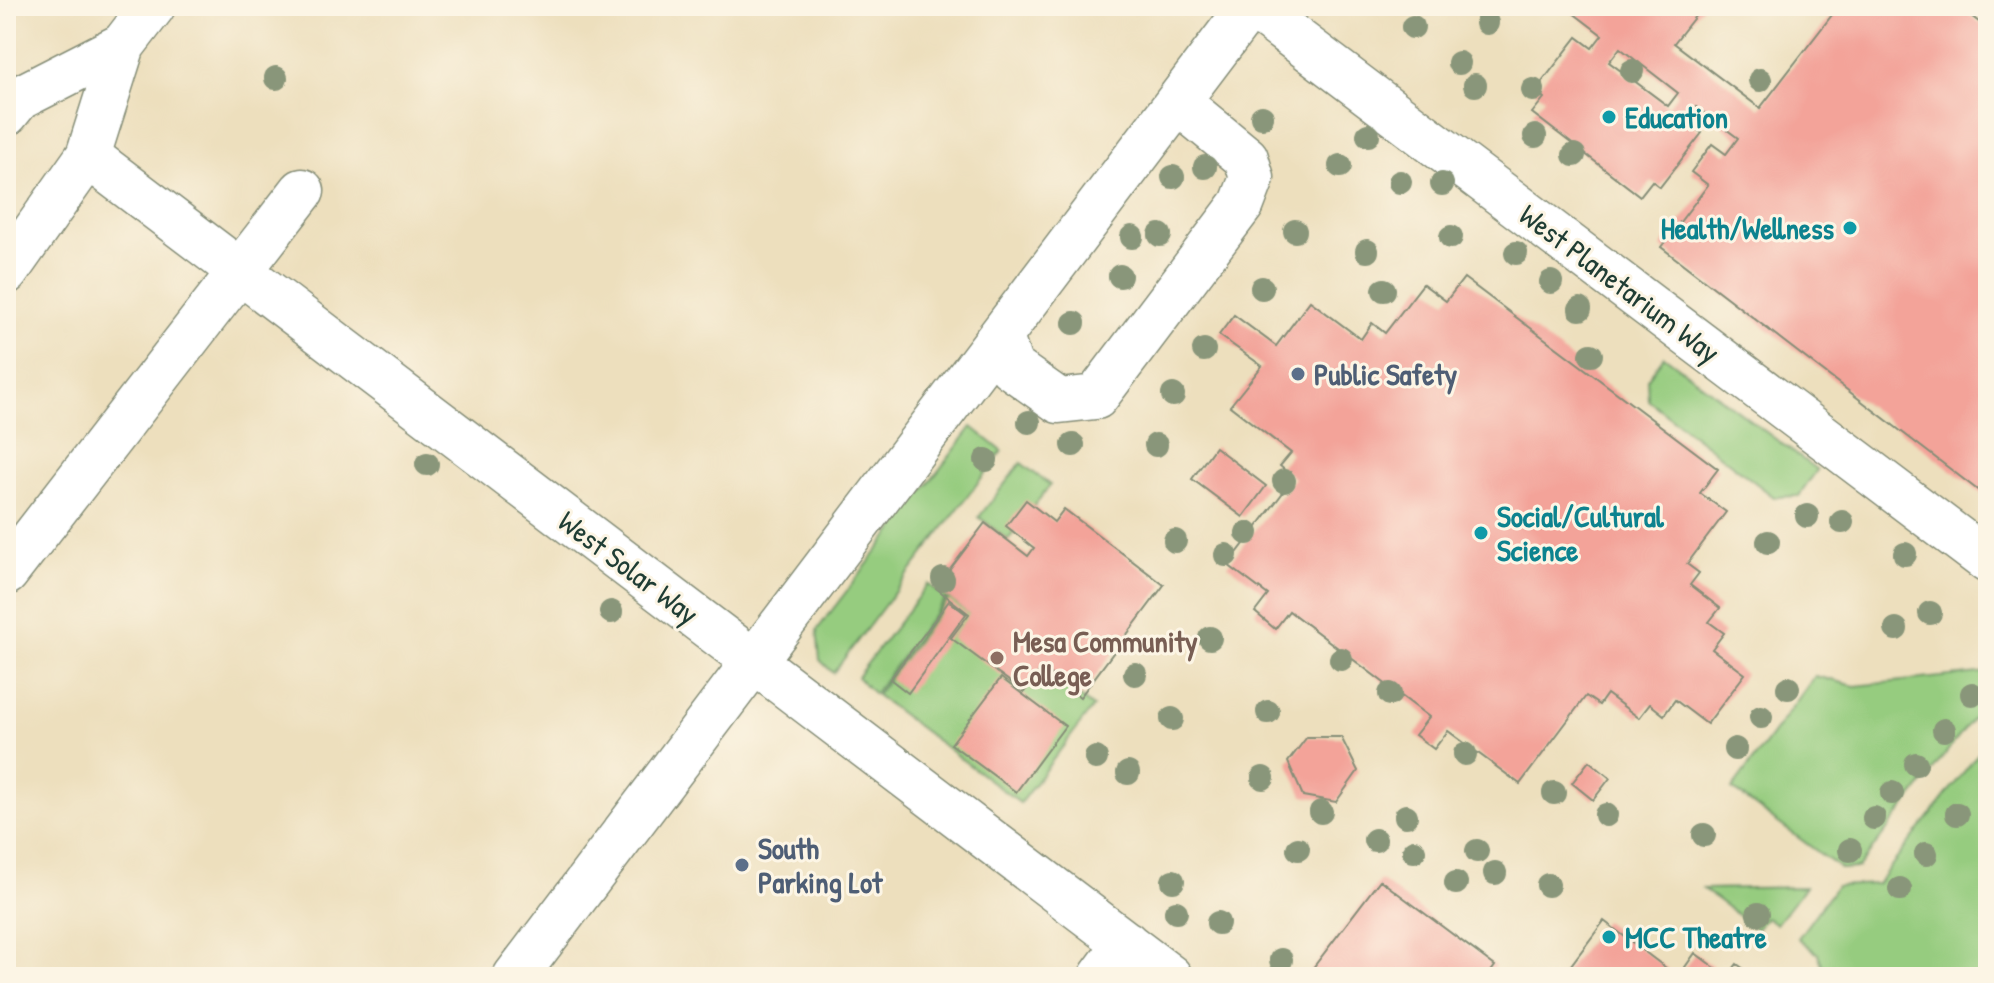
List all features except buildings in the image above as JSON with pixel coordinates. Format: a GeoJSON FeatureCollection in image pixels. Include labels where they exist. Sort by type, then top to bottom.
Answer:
{"type":"FeatureCollection","features":[{"type":"Feature","properties":{"kind":"main road"},"geometry":{"type":"LineString","coordinates":[[6,272],[88,156],[123,45],[153,6]]}},
{"type":"Feature","properties":{"kind":"main road"},"geometry":{"type":"LineString","coordinates":[[515,977],[1251,6]]}},
{"type":"Feature","properties":{"kind":"main road","name":"West Planetarium Way"},"geometry":{"type":"LineString","coordinates":[[1251,6],[1988,561]]}},
{"type":"Feature","properties":{"kind":"main road"},"geometry":{"type":"LineString","coordinates":[[6,114],[19,98],[123,45]]}},
{"type":"Feature","properties":{"kind":"main road"},"geometry":{"type":"LineString","coordinates":[[1001,337],[1011,367],[1059,401],[1096,397],[1242,204],[1252,178],[1246,158],[1178,102]]}},
{"type":"Feature","properties":{"kind":"main road","name":"West Solar Way"},"geometry":{"type":"LineString","coordinates":[[88,156],[754,662],[1113,960],[1170,977]]}},
{"type":"Feature","properties":{"kind":"main road"},"geometry":{"type":"LineString","coordinates":[[6,573],[302,191]]}},
{"type":"Feature","properties":{"kind":"green space"},"geometry":{"type":"Polygon","coordinates":[[[1664,356],[1817,470],[1799,496],[1774,497],[1648,400],[1647,379],[1664,356]]]}},
{"type":"Feature","properties":{"kind":"green space"},"geometry":{"type":"Polygon","coordinates":[[[972,427],[1002,451],[833,673],[820,660],[817,630],[972,427]]]}},
{"type":"Feature","properties":{"kind":"green space"},"geometry":{"type":"Polygon","coordinates":[[[1021,463],[1050,485],[1008,540],[979,517],[1021,463]]]}},
{"type":"Feature","properties":{"kind":"green space"},"geometry":{"type":"Polygon","coordinates":[[[928,584],[946,598],[874,694],[857,677],[928,584]]]}},
{"type":"Feature","properties":{"kind":"green space"},"geometry":{"type":"Polygon","coordinates":[[[949,598],[1093,707],[1020,803],[876,695],[949,598]]]}},
{"type":"Feature","properties":{"kind":"green space"},"geometry":{"type":"Polygon","coordinates":[[[1988,672],[1988,698],[1858,868],[1841,869],[1732,789],[1815,676],[1855,686],[1988,672]]]}},
{"type":"Feature","properties":{"kind":"green space"},"geometry":{"type":"Polygon","coordinates":[[[1988,741],[1988,977],[1827,977],[1818,954],[1798,938],[1836,886],[1877,884],[1988,741]]]}},
{"type":"Feature","properties":{"kind":"green space"},"geometry":{"type":"Polygon","coordinates":[[[1805,887],[1776,924],[1766,917],[1757,929],[1703,889],[1805,887]]]}},
{"type":"Feature","properties":{"kind":"place","name":"Education"},"geometry":{"type":"Point","coordinates":[1609,117]}},
{"type":"Feature","properties":{"kind":"place","name":"Health/Wellness"},"geometry":{"type":"Point","coordinates":[1850,228]}},
{"type":"Feature","properties":{"kind":"place","name":"Public Safety"},"geometry":{"type":"Point","coordinates":[1298,374]}},
{"type":"Feature","properties":{"kind":"place","name":"Social/Cultural Science"},"geometry":{"type":"Point","coordinates":[1481,533]}},
{"type":"Feature","properties":{"kind":"place","name":"Mesa Community College"},"geometry":{"type":"Point","coordinates":[997,658]}},
{"type":"Feature","properties":{"kind":"place","name":"South Parking Lot"},"geometry":{"type":"Point","coordinates":[742,865]}},
{"type":"Feature","properties":{"kind":"place","name":"MCC Theatre"},"geometry":{"type":"Point","coordinates":[1609,937]}}]}
